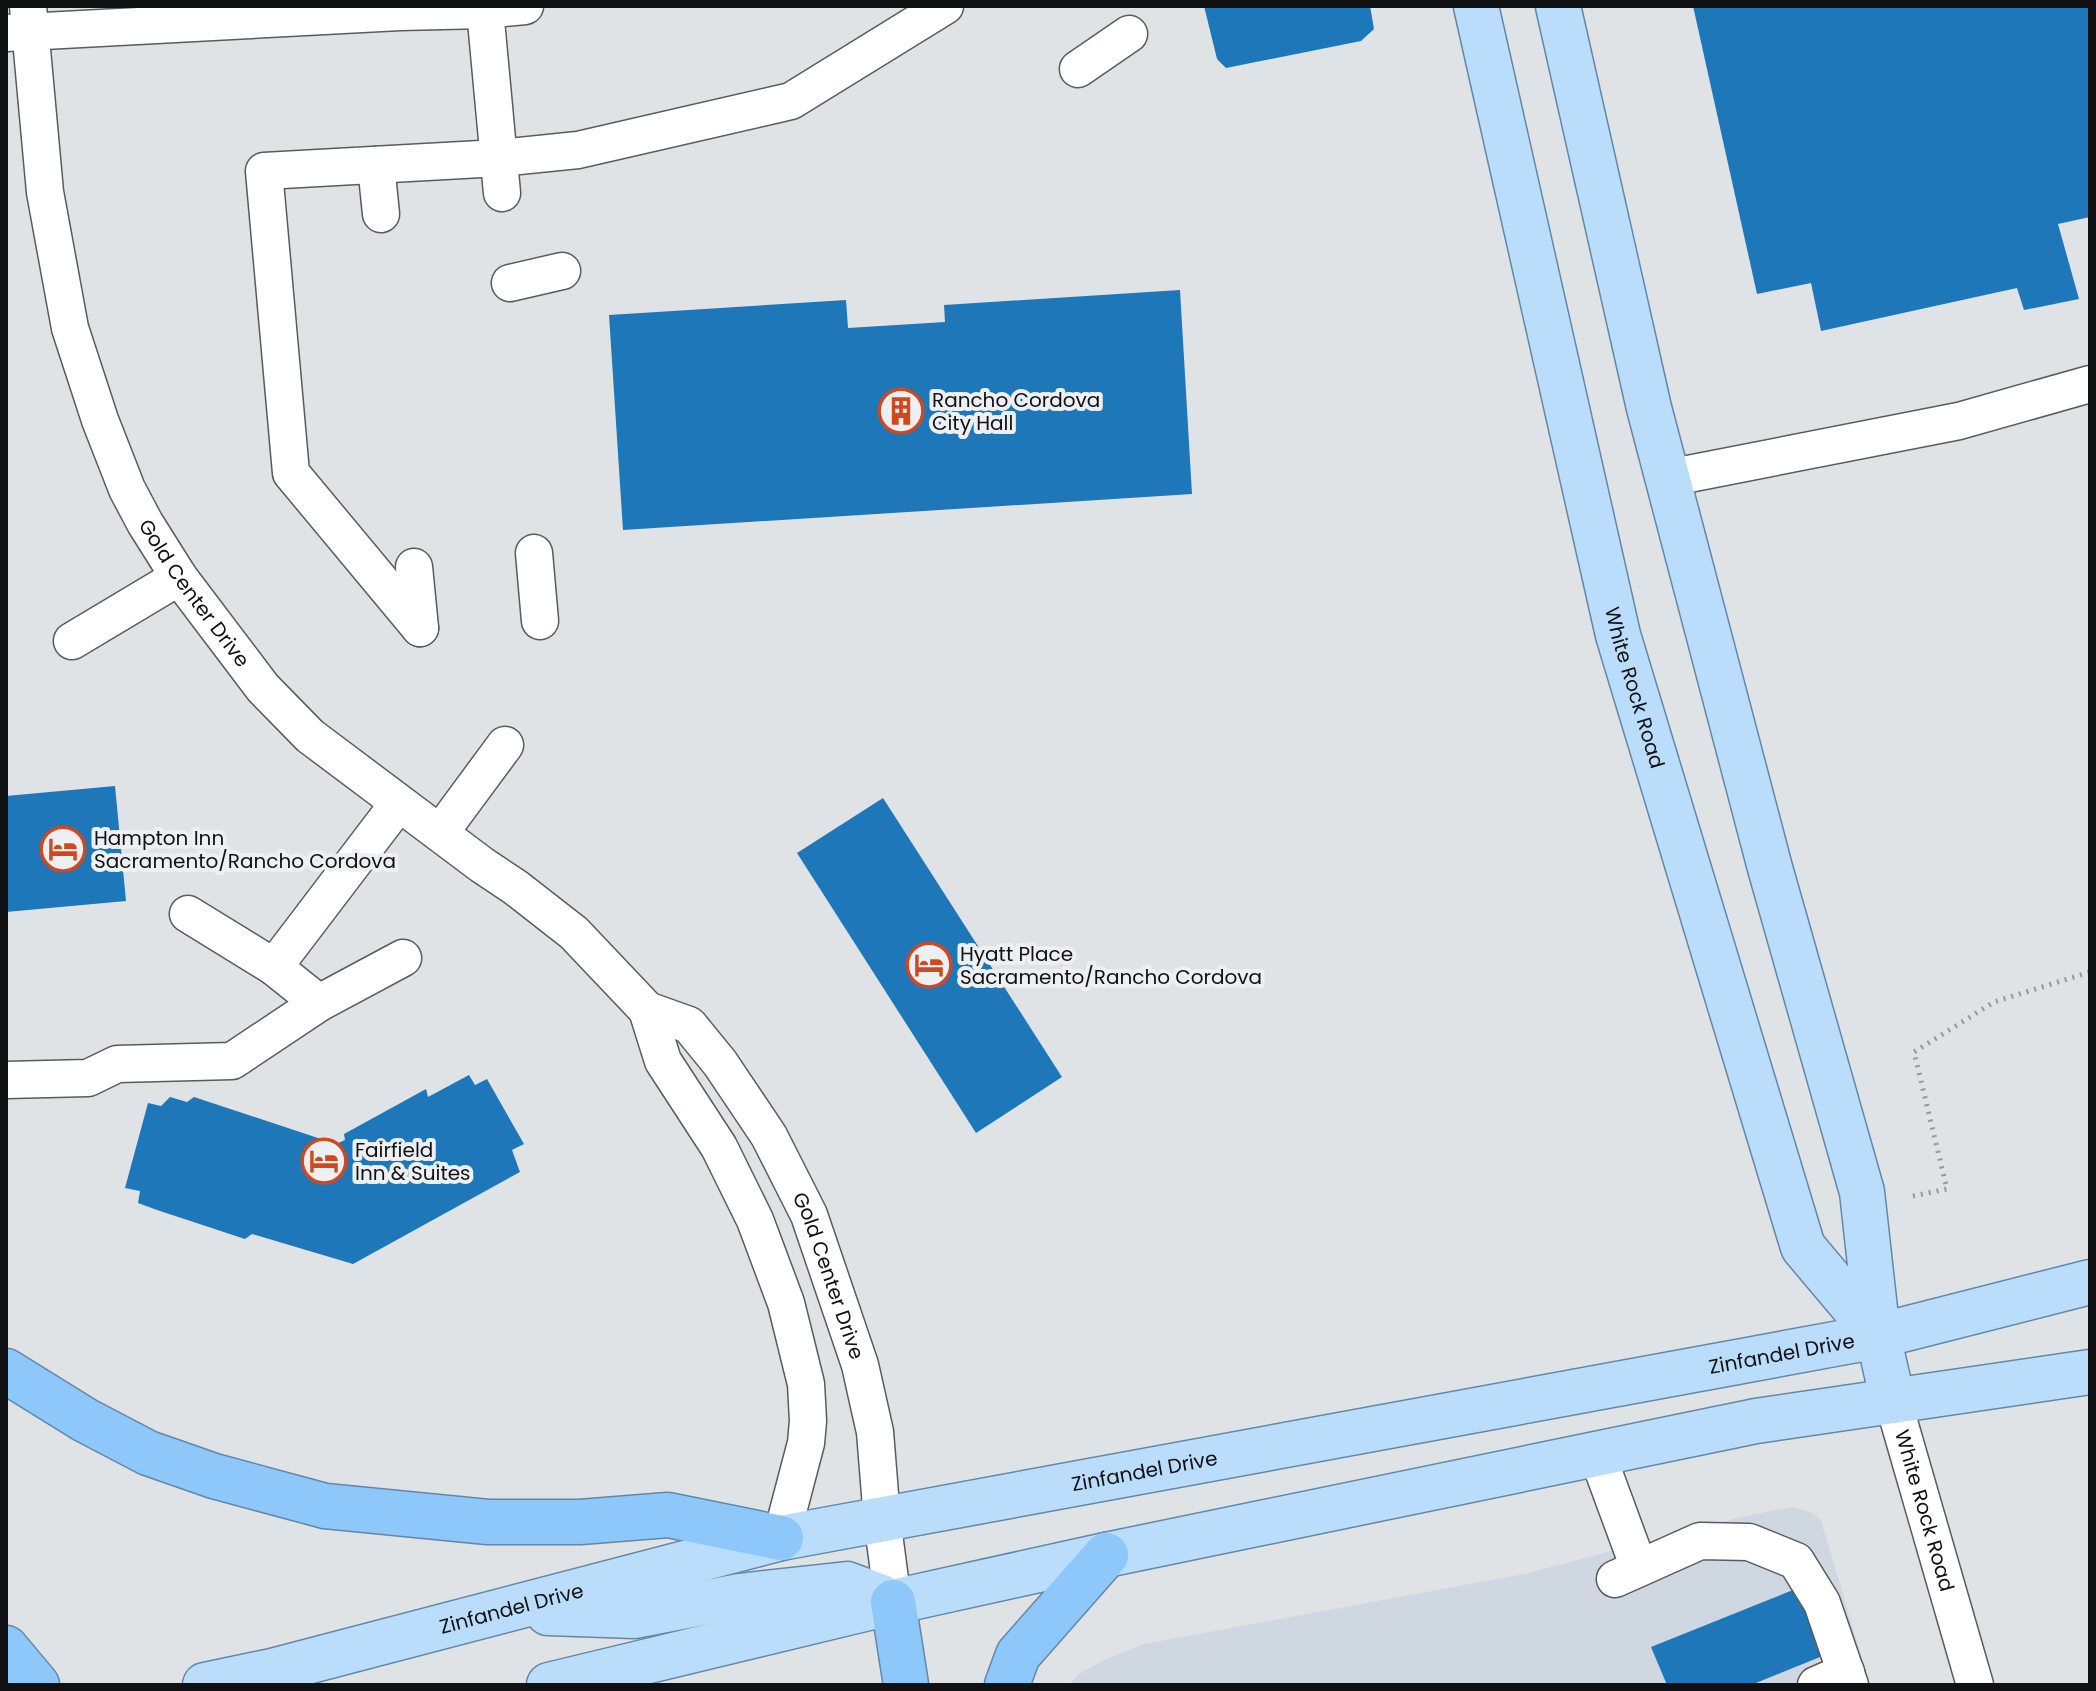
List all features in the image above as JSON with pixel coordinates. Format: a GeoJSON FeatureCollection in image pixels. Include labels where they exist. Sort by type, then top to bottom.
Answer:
{"type":"FeatureCollection","features":[{"type":"Feature","properties":{"kind":"highway"},"geometry":{"type":"LineString","coordinates":[[6,1371],[85,1420],[148,1453],[214,1476],[325,1506],[488,1522],[580,1522],[668,1515],[781,1538]]}},
{"type":"Feature","properties":{"kind":"highway"},"geometry":{"type":"LineString","coordinates":[[1007,1685],[1018,1655],[1106,1555]]}},
{"type":"Feature","properties":{"kind":"highway"},"geometry":{"type":"LineString","coordinates":[[893,1602],[906,1685]]}},
{"type":"Feature","properties":{"kind":"highway"},"geometry":{"type":"LineString","coordinates":[[6,1648],[37,1685]]}},
{"type":"Feature","properties":{"kind":"main road","name":"White Rock Road"},"geometry":{"type":"LineString","coordinates":[[1476,6],[1618,635],[1803,1247],[1878,1336]]}},
{"type":"Feature","properties":{"kind":"main road","name":"White Rock Road"},"geometry":{"type":"LineString","coordinates":[[1558,6],[1649,408],[1770,868],[1862,1192],[1878,1336],[1893,1401]]}},
{"type":"Feature","properties":{"kind":"main road","name":"Zinfandel Drive"},"geometry":{"type":"LineString","coordinates":[[205,1685],[272,1671],[781,1538],[1878,1336],[2090,1282]]}},
{"type":"Feature","properties":{"kind":"main road"},"geometry":{"type":"LineString","coordinates":[[549,1685],[893,1602],[1106,1555],[1756,1421],[2090,1372]]}},
{"type":"Feature","properties":{"kind":"main road"},"geometry":{"type":"LineString","coordinates":[[501,1612],[635,1616],[739,1596],[847,1584],[893,1602]]}},
{"type":"Feature","properties":{"kind":"street"},"geometry":{"type":"LineString","coordinates":[[22,24],[485,10],[525,6]]}},
{"type":"Feature","properties":{"kind":"street"},"geometry":{"type":"LineString","coordinates":[[414,567],[420,628],[291,473],[264,171],[376,165],[500,175],[578,150],[791,101],[945,6]]}},
{"type":"Feature","properties":{"kind":"street"},"geometry":{"type":"LineString","coordinates":[[485,10],[500,175]]}},
{"type":"Feature","properties":{"kind":"street","name":"Gold Center Drive"},"geometry":{"type":"LineString","coordinates":[[22,24],[45,192],[70,328],[100,420],[127,489],[145,523],[179,577],[263,688],[310,736],[574,933],[647,1010],[663,1061],[719,1147],[755,1220],[786,1303],[806,1384],[806,1443],[781,1538]]}},
{"type":"Feature","properties":{"kind":"street"},"geometry":{"type":"LineString","coordinates":[[1078,69],[1129,34]]}},
{"type":"Feature","properties":{"kind":"street"},"geometry":{"type":"LineString","coordinates":[[376,165],[381,214]]}},
{"type":"Feature","properties":{"kind":"street"},"geometry":{"type":"LineString","coordinates":[[510,283],[562,271]]}},
{"type":"Feature","properties":{"kind":"street"},"geometry":{"type":"LineString","coordinates":[[1668,478],[1959,421],[2090,384]]}},
{"type":"Feature","properties":{"kind":"street"},"geometry":{"type":"LineString","coordinates":[[534,553],[540,621]]}},
{"type":"Feature","properties":{"kind":"street"},"geometry":{"type":"LineString","coordinates":[[72,641],[179,577]]}},
{"type":"Feature","properties":{"kind":"street"},"geometry":{"type":"LineString","coordinates":[[440,833],[505,745]]}},
{"type":"Feature","properties":{"kind":"street"},"geometry":{"type":"LineString","coordinates":[[274,967],[398,804]]}},
{"type":"Feature","properties":{"kind":"street"},"geometry":{"type":"LineString","coordinates":[[188,914],[274,967],[319,1003]]}},
{"type":"Feature","properties":{"kind":"street"},"geometry":{"type":"LineString","coordinates":[[6,1080],[88,1078],[117,1064],[232,1061],[319,1003],[403,958]]}},
{"type":"Feature","properties":{"kind":"street","name":"Gold Center Drive"},"geometry":{"type":"LineString","coordinates":[[647,1010],[689,1025],[720,1063],[769,1136],[809,1215],[860,1365],[875,1432],[893,1602]]}},
{"type":"Feature","properties":{"kind":"street","name":"White Rock Road"},"geometry":{"type":"LineString","coordinates":[[1893,1401],[1975,1685]]}},
{"type":"Feature","properties":{"kind":"street"},"geometry":{"type":"LineString","coordinates":[[1597,1454],[1627,1574],[1700,1541],[1749,1542],[1796,1561],[1822,1603],[1837,1681]]}},
{"type":"Feature","properties":{"kind":"path"},"geometry":{"type":"LineString","coordinates":[[1913,1196],[1947,1189],[1914,1052],[1994,1002],[2090,972]]}},
{"type":"Feature","properties":{"kind":"shaded area"},"geometry":{"type":"Polygon","coordinates":[[[1792,1507],[1811,1512],[1821,1520],[1870,1685],[1069,1685],[1080,1673],[1144,1644],[1524,1574],[1741,1517],[1792,1507]]]}},
{"type":"Feature","properties":{"kind":"building"},"geometry":{"type":"Polygon","coordinates":[[[1204,6],[1370,6],[1374,29],[1361,41],[1226,68],[1217,59],[1204,6]]]}},
{"type":"Feature","properties":{"kind":"building"},"geometry":{"type":"Polygon","coordinates":[[[1693,6],[2090,6],[2090,217],[2058,224],[2079,299],[2024,310],[2017,288],[1821,331],[1811,283],[1757,294],[1693,6]]]}},
{"type":"Feature","properties":{"kind":"building","name":"Rancho Cordova City Hall"},"geometry":{"type":"Polygon","coordinates":[[[1180,290],[1192,494],[623,530],[609,315],[846,300],[848,328],[945,322],[944,305],[1180,290]]]}},
{"type":"Feature","properties":{"kind":"building","name":"Hampton Inn Sacramento/Rancho Cordova"},"geometry":{"type":"Polygon","coordinates":[[[115,786],[126,901],[6,912],[6,796],[115,786]]]}},
{"type":"Feature","properties":{"kind":"building","name":"Hyatt Place Sacramento/Rancho Cordova"},"geometry":{"type":"Polygon","coordinates":[[[883,798],[1062,1077],[976,1133],[797,853],[883,798]]]}},
{"type":"Feature","properties":{"kind":"building","name":"Fairfield Inn & Suites"},"geometry":{"type":"Polygon","coordinates":[[[469,1075],[475,1085],[487,1079],[524,1144],[512,1150],[520,1172],[353,1264],[252,1234],[245,1239],[157,1210],[138,1203],[140,1191],[125,1188],[148,1103],[161,1106],[170,1097],[187,1102],[194,1097],[336,1144],[345,1140],[344,1134],[426,1089],[428,1097],[469,1075]]]}},
{"type":"Feature","properties":{"kind":"building"},"geometry":{"type":"Polygon","coordinates":[[[1803,1586],[1830,1653],[1751,1685],[1667,1685],[1651,1647],[1803,1586]]]}},
{"type":"Feature","properties":{"kind":"place","name":"Rancho Cordova City Hall"},"geometry":{"type":"Point","coordinates":[901,411]}},
{"type":"Feature","properties":{"kind":"place","name":"Hampton Inn Sacramento/Rancho Cordova"},"geometry":{"type":"Point","coordinates":[63,849]}},
{"type":"Feature","properties":{"kind":"place","name":"Hyatt Place Sacramento/Rancho Cordova"},"geometry":{"type":"Point","coordinates":[929,965]}},
{"type":"Feature","properties":{"kind":"place","name":"Fairfield Inn & Suites"},"geometry":{"type":"Point","coordinates":[324,1161]}}]}
